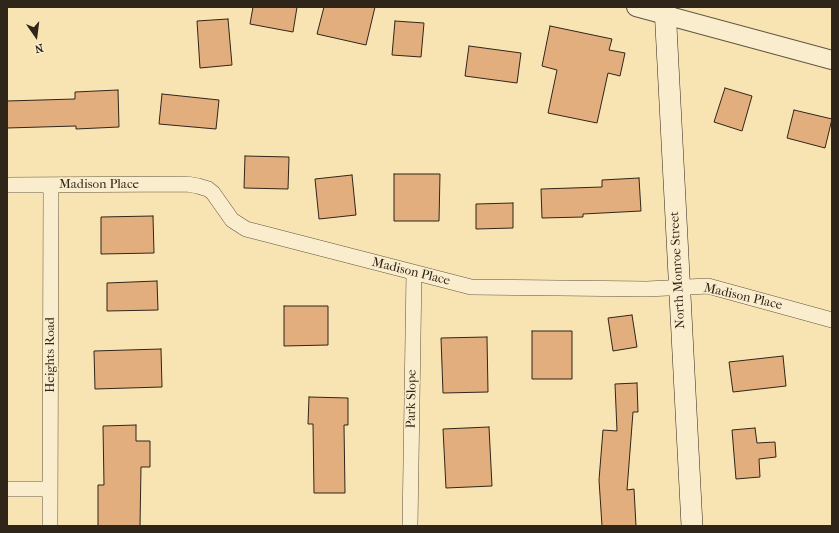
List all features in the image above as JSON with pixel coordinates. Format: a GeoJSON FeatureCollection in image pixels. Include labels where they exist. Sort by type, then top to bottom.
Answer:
{"type":"FeatureCollection","features":[{"type":"Feature","properties":{"kind":"main road","name":"North Monroe Street"},"geometry":{"type":"LineString","coordinates":[[665,11],[692,526]]}},
{"type":"Feature","properties":{"kind":"street"},"geometry":{"type":"LineString","coordinates":[[636,7],[665,11],[832,60]]}},
{"type":"Feature","properties":{"kind":"street","name":"Madison Place"},"geometry":{"type":"LineString","coordinates":[[7,185],[187,184],[208,189],[213,193],[232,220],[246,228],[471,287],[647,289],[708,286],[832,320]]}},
{"type":"Feature","properties":{"kind":"street","name":"Heights Road"},"geometry":{"type":"LineString","coordinates":[[50,526],[51,185]]}},
{"type":"Feature","properties":{"kind":"street","name":"Park Slope"},"geometry":{"type":"LineString","coordinates":[[410,526],[414,273]]}},
{"type":"Feature","properties":{"kind":"street"},"geometry":{"type":"LineString","coordinates":[[7,489],[50,489]]}},
{"type":"Feature","properties":{"kind":"building"},"geometry":{"type":"Polygon","coordinates":[[[253,7],[297,7],[293,32],[250,24],[253,7]]]}},
{"type":"Feature","properties":{"kind":"building"},"geometry":{"type":"Polygon","coordinates":[[[324,7],[375,7],[366,45],[317,34],[324,7]]]}},
{"type":"Feature","properties":{"kind":"building"},"geometry":{"type":"Polygon","coordinates":[[[228,19],[232,65],[200,68],[197,21],[228,19]]]}},
{"type":"Feature","properties":{"kind":"building"},"geometry":{"type":"Polygon","coordinates":[[[395,21],[424,23],[421,57],[392,55],[395,21]]]}},
{"type":"Feature","properties":{"kind":"building"},"geometry":{"type":"Polygon","coordinates":[[[550,26],[612,39],[609,50],[625,53],[620,76],[608,73],[597,123],[548,113],[557,70],[542,66],[550,26]]]}},
{"type":"Feature","properties":{"kind":"building"},"geometry":{"type":"Polygon","coordinates":[[[469,46],[521,53],[517,83],[465,76],[469,46]]]}},
{"type":"Feature","properties":{"kind":"building"},"geometry":{"type":"Polygon","coordinates":[[[725,88],[752,96],[742,131],[714,122],[725,88]]]}},
{"type":"Feature","properties":{"kind":"building"},"geometry":{"type":"Polygon","coordinates":[[[118,90],[119,127],[76,129],[76,126],[7,128],[7,101],[75,99],[75,92],[118,90]]]}},
{"type":"Feature","properties":{"kind":"building"},"geometry":{"type":"Polygon","coordinates":[[[162,94],[219,100],[216,129],[159,124],[162,94]]]}},
{"type":"Feature","properties":{"kind":"building"},"geometry":{"type":"Polygon","coordinates":[[[794,110],[832,119],[825,148],[787,138],[794,110]]]}},
{"type":"Feature","properties":{"kind":"building"},"geometry":{"type":"Polygon","coordinates":[[[245,156],[289,157],[288,189],[244,188],[245,156]]]}},
{"type":"Feature","properties":{"kind":"building"},"geometry":{"type":"Polygon","coordinates":[[[394,174],[440,174],[439,221],[394,221],[394,174]]]}},
{"type":"Feature","properties":{"kind":"building"},"geometry":{"type":"Polygon","coordinates":[[[352,175],[356,215],[319,219],[315,179],[352,175]]]}},
{"type":"Feature","properties":{"kind":"building"},"geometry":{"type":"Polygon","coordinates":[[[639,178],[641,211],[583,214],[583,217],[542,218],[541,189],[602,187],[602,180],[639,178]]]}},
{"type":"Feature","properties":{"kind":"building"},"geometry":{"type":"Polygon","coordinates":[[[513,203],[513,228],[476,229],[476,204],[513,203]]]}},
{"type":"Feature","properties":{"kind":"building"},"geometry":{"type":"Polygon","coordinates":[[[153,216],[154,253],[101,254],[101,217],[153,216]]]}},
{"type":"Feature","properties":{"kind":"building"},"geometry":{"type":"Polygon","coordinates":[[[157,281],[158,310],[107,311],[107,283],[157,281]]]}},
{"type":"Feature","properties":{"kind":"building"},"geometry":{"type":"Polygon","coordinates":[[[284,306],[328,306],[328,345],[284,346],[284,306]]]}},
{"type":"Feature","properties":{"kind":"building"},"geometry":{"type":"Polygon","coordinates":[[[632,315],[637,347],[613,351],[608,318],[632,315]]]}},
{"type":"Feature","properties":{"kind":"building"},"geometry":{"type":"Polygon","coordinates":[[[532,331],[572,331],[572,379],[532,379],[532,331]]]}},
{"type":"Feature","properties":{"kind":"building"},"geometry":{"type":"Polygon","coordinates":[[[487,337],[488,392],[443,393],[441,338],[487,337]]]}},
{"type":"Feature","properties":{"kind":"building"},"geometry":{"type":"Polygon","coordinates":[[[161,349],[162,387],[95,389],[94,351],[161,349]]]}},
{"type":"Feature","properties":{"kind":"building"},"geometry":{"type":"Polygon","coordinates":[[[783,356],[786,386],[733,392],[729,362],[783,356]]]}},
{"type":"Feature","properties":{"kind":"building"},"geometry":{"type":"Polygon","coordinates":[[[637,383],[638,412],[633,412],[627,490],[634,489],[636,526],[602,526],[599,480],[603,430],[617,431],[615,384],[637,383]]]}},
{"type":"Feature","properties":{"kind":"building"},"geometry":{"type":"Polygon","coordinates":[[[309,397],[348,398],[348,425],[344,425],[345,493],[314,493],[313,424],[308,424],[309,397]]]}},
{"type":"Feature","properties":{"kind":"building"},"geometry":{"type":"Polygon","coordinates":[[[136,425],[136,441],[150,441],[150,467],[141,467],[140,526],[98,526],[98,485],[104,485],[103,426],[136,425]]]}},
{"type":"Feature","properties":{"kind":"building"},"geometry":{"type":"Polygon","coordinates":[[[489,427],[492,486],[446,488],[443,429],[489,427]]]}},
{"type":"Feature","properties":{"kind":"building"},"geometry":{"type":"Polygon","coordinates":[[[755,428],[757,443],[775,442],[776,457],[759,459],[760,477],[736,479],[732,430],[755,428]]]}}]}
